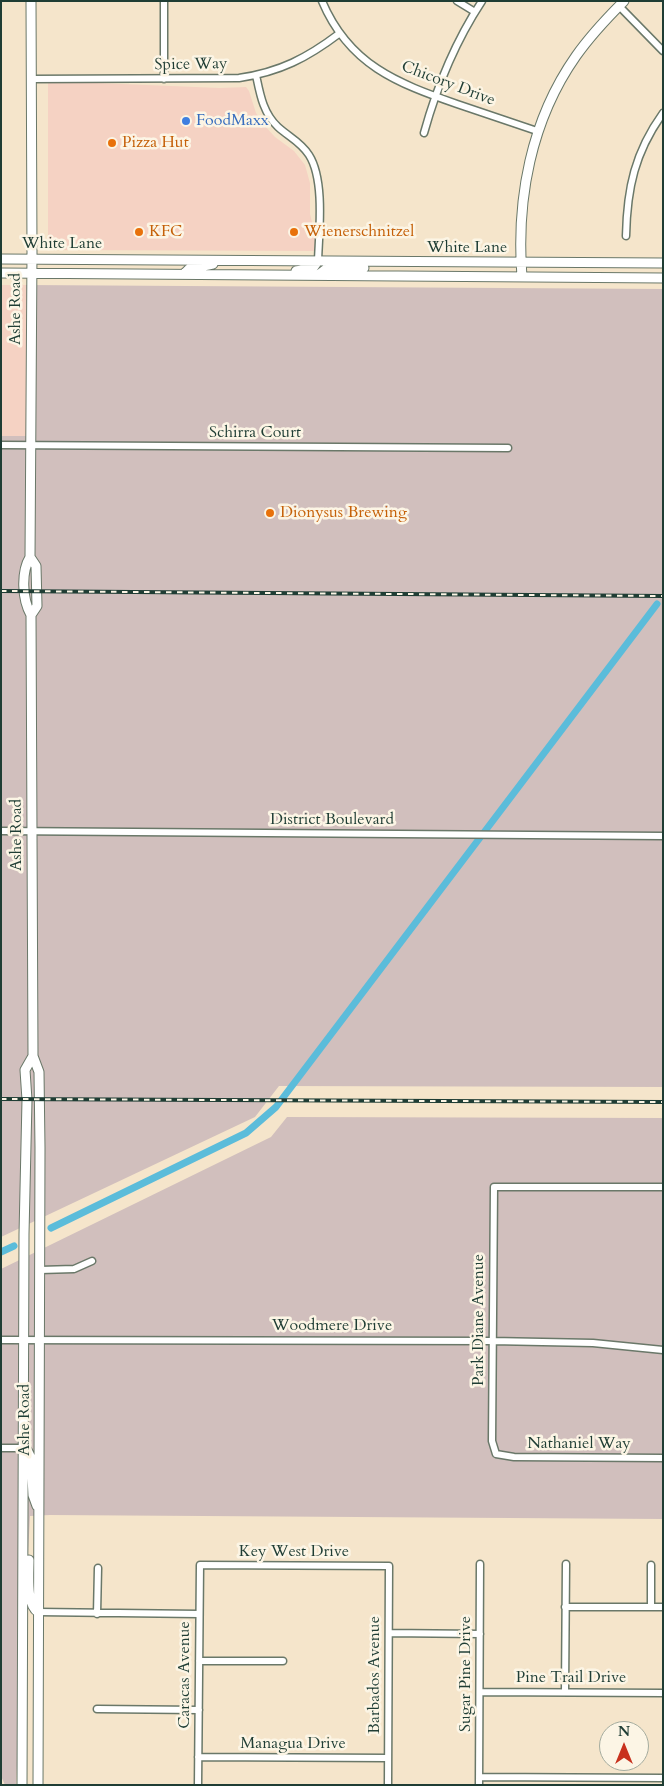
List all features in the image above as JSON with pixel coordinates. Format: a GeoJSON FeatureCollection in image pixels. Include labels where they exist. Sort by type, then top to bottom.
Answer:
{"type":"FeatureCollection","features":[{"type":"Feature","properties":{"kind":"street","name":"Ashe Road"},"geometry":{"type":"LineString","coordinates":[[31,1],[30,556],[25,565],[25,591],[26,605],[31,614],[33,1056],[38,1072],[40,1227],[38,1785]]}},
{"type":"Feature","properties":{"kind":"street"},"geometry":{"type":"LineString","coordinates":[[164,1],[164,79]]}},
{"type":"Feature","properties":{"kind":"street","name":"Chicory Drive"},"geometry":{"type":"LineString","coordinates":[[322,1],[340,33],[355,51],[382,73],[411,88],[537,131]]}},
{"type":"Feature","properties":{"kind":"street"},"geometry":{"type":"LineString","coordinates":[[457,1],[475,12]]}},
{"type":"Feature","properties":{"kind":"street"},"geometry":{"type":"LineString","coordinates":[[424,133],[435,96],[448,63],[482,1]]}},
{"type":"Feature","properties":{"kind":"street"},"geometry":{"type":"LineString","coordinates":[[522,277],[522,201],[525,180],[537,131],[554,92],[572,62],[589,39],[621,4],[663,51]]}},
{"type":"Feature","properties":{"kind":"street","name":"Spice Way"},"geometry":{"type":"LineString","coordinates":[[31,79],[224,79],[256,75],[304,58],[340,33]]}},
{"type":"Feature","properties":{"kind":"street"},"geometry":{"type":"LineString","coordinates":[[251,275],[314,268],[318,261],[319,184],[314,164],[303,146],[278,127],[271,119],[261,100],[256,75]]}},
{"type":"Feature","properties":{"kind":"street"},"geometry":{"type":"LineString","coordinates":[[626,236],[627,203],[634,170],[646,139],[663,113]]}},
{"type":"Feature","properties":{"kind":"street","name":"White Lane"},"geometry":{"type":"LineString","coordinates":[[1,259],[663,264]]}},
{"type":"Feature","properties":{"kind":"street"},"geometry":{"type":"LineString","coordinates":[[133,274],[172,268],[179,260]]}},
{"type":"Feature","properties":{"kind":"street"},"geometry":{"type":"LineString","coordinates":[[184,274],[189,268],[236,260]]}},
{"type":"Feature","properties":{"kind":"street"},"geometry":{"type":"LineString","coordinates":[[318,275],[326,269],[364,268],[369,262]]}},
{"type":"Feature","properties":{"kind":"street","name":"White Lane"},"geometry":{"type":"LineString","coordinates":[[1,273],[663,278]]}},
{"type":"Feature","properties":{"kind":"street","name":"Schirra Court"},"geometry":{"type":"LineString","coordinates":[[1,445],[508,448]]}},
{"type":"Feature","properties":{"kind":"street","name":"District Boulevard"},"geometry":{"type":"LineString","coordinates":[[1,831],[663,836]]}},
{"type":"Feature","properties":{"kind":"street","name":"Ashe Road"},"geometry":{"type":"LineString","coordinates":[[22,1785],[24,1234],[27,1100],[25,1070],[33,1056]]}},
{"type":"Feature","properties":{"kind":"street","name":"Park Diane Avenue"},"geometry":{"type":"LineString","coordinates":[[496,1454],[492,1441],[494,1187],[663,1188]]}},
{"type":"Feature","properties":{"kind":"street"},"geometry":{"type":"LineString","coordinates":[[40,1270],[74,1269],[92,1261]]}},
{"type":"Feature","properties":{"kind":"street","name":"Woodmere Drive"},"geometry":{"type":"LineString","coordinates":[[1,1340],[492,1341],[593,1343],[663,1350]]}},
{"type":"Feature","properties":{"kind":"street"},"geometry":{"type":"LineString","coordinates":[[1,1448],[24,1448],[29,1453],[33,1495],[39,1511]]}},
{"type":"Feature","properties":{"kind":"street","name":"Nathaniel Way"},"geometry":{"type":"LineString","coordinates":[[496,1454],[514,1457],[663,1458]]}},
{"type":"Feature","properties":{"kind":"street"},"geometry":{"type":"LineString","coordinates":[[23,1541],[29,1556],[30,1602],[34,1610],[38,1612],[199,1614]]}},
{"type":"Feature","properties":{"kind":"street","name":"Sugar Pine Drive"},"geometry":{"type":"LineString","coordinates":[[479,1785],[480,1564]]}},
{"type":"Feature","properties":{"kind":"street"},"geometry":{"type":"LineString","coordinates":[[565,1692],[566,1564]]}},
{"type":"Feature","properties":{"kind":"street","name":"Key West Drive"},"geometry":{"type":"LineString","coordinates":[[200,1565],[389,1566]]}},
{"type":"Feature","properties":{"kind":"street","name":"Caracas Avenue"},"geometry":{"type":"LineString","coordinates":[[198,1785],[200,1565]]}},
{"type":"Feature","properties":{"kind":"street"},"geometry":{"type":"LineString","coordinates":[[651,1565],[651,1607]]}},
{"type":"Feature","properties":{"kind":"street","name":"Barbados Avenue"},"geometry":{"type":"LineString","coordinates":[[388,1785],[389,1566]]}},
{"type":"Feature","properties":{"kind":"street"},"geometry":{"type":"LineString","coordinates":[[97,1614],[98,1568]]}},
{"type":"Feature","properties":{"kind":"street"},"geometry":{"type":"LineString","coordinates":[[566,1607],[663,1607]]}},
{"type":"Feature","properties":{"kind":"street"},"geometry":{"type":"LineString","coordinates":[[389,1633],[480,1634]]}},
{"type":"Feature","properties":{"kind":"street"},"geometry":{"type":"LineString","coordinates":[[199,1661],[283,1661]]}},
{"type":"Feature","properties":{"kind":"street","name":"Pine Trail Drive"},"geometry":{"type":"LineString","coordinates":[[480,1692],[663,1693]]}},
{"type":"Feature","properties":{"kind":"street"},"geometry":{"type":"LineString","coordinates":[[97,1709],[199,1710]]}},
{"type":"Feature","properties":{"kind":"street","name":"Managua Drive"},"geometry":{"type":"LineString","coordinates":[[198,1757],[388,1758]]}},
{"type":"Feature","properties":{"kind":"street"},"geometry":{"type":"LineString","coordinates":[[479,1777],[663,1778]]}},
{"type":"Feature","properties":{"kind":"shaded area"},"geometry":{"type":"Polygon","coordinates":[[[48,81],[220,88],[246,87],[256,113],[264,125],[275,137],[294,151],[305,165],[310,183],[310,214],[319,251],[55,250],[48,244],[48,81]]]}},
{"type":"Feature","properties":{"kind":"shaded area"},"geometry":{"type":"Polygon","coordinates":[[[1,285],[26,285],[30,437],[1,436],[1,285]]]}},
{"type":"Feature","properties":{"kind":"shaded area"},"geometry":{"type":"Polygon","coordinates":[[[26,285],[663,289],[663,1087],[279,1086],[255,1117],[1,1237],[1,436],[30,436],[26,285]]]}},
{"type":"Feature","properties":{"kind":"shaded area"},"geometry":{"type":"Polygon","coordinates":[[[287,1117],[663,1118],[663,1519],[30,1516],[16,1785],[5,1785],[1,1776],[1,1269],[271,1137],[287,1117]]]}},
{"type":"Feature","properties":{"kind":"waterway"},"geometry":{"type":"LineString","coordinates":[[51,1228],[246,1133],[276,1107],[657,604]]}},
{"type":"Feature","properties":{"kind":"waterway"},"geometry":{"type":"LineString","coordinates":[[1,1252],[14,1246]]}},
{"type":"Feature","properties":{"kind":"railway"},"geometry":{"type":"LineString","coordinates":[[1,591],[663,596]]}},
{"type":"Feature","properties":{"kind":"railway"},"geometry":{"type":"LineString","coordinates":[[1,1099],[663,1102]]}},
{"type":"Feature","properties":{"kind":"place","name":"FoodMaxx"},"geometry":{"type":"Point","coordinates":[186,121]}},
{"type":"Feature","properties":{"kind":"place","name":"Pizza Hut"},"geometry":{"type":"Point","coordinates":[112,143]}},
{"type":"Feature","properties":{"kind":"place","name":"KFC"},"geometry":{"type":"Point","coordinates":[139,232]}},
{"type":"Feature","properties":{"kind":"place","name":"Wienerschnitzel"},"geometry":{"type":"Point","coordinates":[294,232]}},
{"type":"Feature","properties":{"kind":"place","name":"Dionysus Brewing"},"geometry":{"type":"Point","coordinates":[270,513]}}]}
